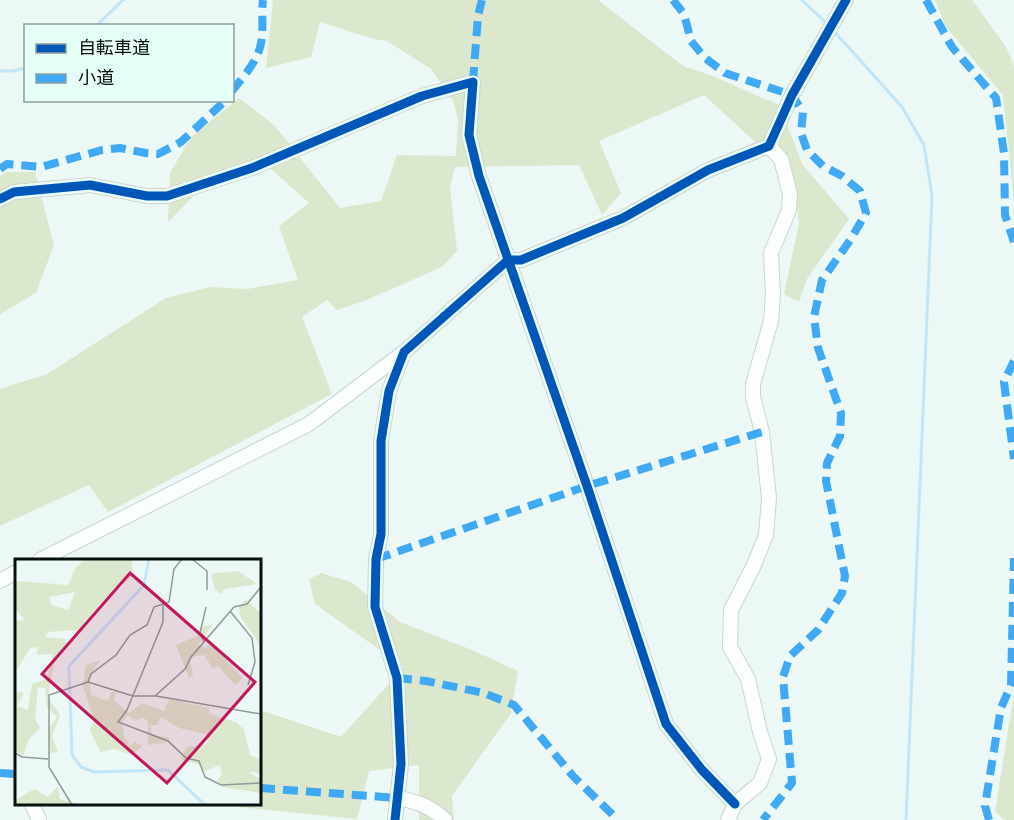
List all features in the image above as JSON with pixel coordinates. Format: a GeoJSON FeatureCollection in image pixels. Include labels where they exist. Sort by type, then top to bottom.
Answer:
{"type":"FeatureCollection","features":[{"type":"Feature","properties":{"kind":"street"},"geometry":{"type":"LineString","coordinates":[[44,559],[309,424],[404,352],[508,260],[521,260],[623,218],[708,170],[769,146],[792,95],[846,0]]}},
{"type":"Feature","properties":{"kind":"street"},"geometry":{"type":"LineString","coordinates":[[0,199],[14,192],[90,185],[147,196],[167,196],[252,168],[422,96],[473,82],[469,135],[479,176],[587,486],[666,724],[702,770],[735,804]]}},
{"type":"Feature","properties":{"kind":"street"},"geometry":{"type":"LineString","coordinates":[[728,820],[735,804],[760,783],[769,759],[760,732],[748,679],[730,647],[731,610],[754,565],[766,535],[767,525],[769,498],[762,432],[753,397],[753,384],[771,321],[773,294],[771,253],[789,210],[790,194],[781,159],[769,146]]}},
{"type":"Feature","properties":{"kind":"street"},"geometry":{"type":"LineString","coordinates":[[395,820],[401,764],[397,678],[375,607],[374,596],[376,559],[381,534],[381,441],[388,391],[404,352]]}},
{"type":"Feature","properties":{"kind":"street"},"geometry":{"type":"LineString","coordinates":[[0,581],[15,573]]}},
{"type":"Feature","properties":{"kind":"street"},"geometry":{"type":"LineString","coordinates":[[398,798],[413,800],[435,810],[445,820]]}},
{"type":"Feature","properties":{"kind":"street"},"geometry":{"type":"LineString","coordinates":[[32,805],[39,820]]}},
{"type":"Feature","properties":{"kind":"green space"},"geometry":{"type":"Polygon","coordinates":[[[273,0],[598,0],[683,66],[710,75],[779,105],[803,165],[849,219],[807,279],[799,302],[784,294],[799,223],[793,177],[704,95],[599,141],[621,193],[602,215],[579,165],[455,167],[450,187],[457,251],[442,267],[364,301],[337,310],[327,300],[302,317],[332,394],[108,512],[89,485],[0,526],[0,389],[47,374],[166,298],[211,287],[247,289],[298,280],[279,226],[309,203],[259,158],[211,178],[168,222],[170,173],[191,137],[239,98],[274,125],[340,208],[381,201],[397,155],[456,156],[458,119],[453,101],[431,69],[387,41],[320,22],[311,57],[266,68],[273,0]]]}},
{"type":"Feature","properties":{"kind":"green space"},"geometry":{"type":"Polygon","coordinates":[[[935,0],[972,0],[1006,47],[1014,66],[1014,202],[1003,95],[946,27],[935,0]]]}},
{"type":"Feature","properties":{"kind":"green space"},"geometry":{"type":"Polygon","coordinates":[[[7,172],[35,172],[54,245],[36,293],[0,314],[0,176],[7,172]]]}},
{"type":"Feature","properties":{"kind":"green space"},"geometry":{"type":"Polygon","coordinates":[[[321,573],[351,582],[400,622],[518,671],[511,713],[452,796],[454,820],[419,820],[419,765],[369,771],[357,819],[220,805],[261,805],[261,710],[341,737],[404,667],[315,604],[309,579],[321,573]]]}},
{"type":"Feature","properties":{"kind":"green space"},"geometry":{"type":"Polygon","coordinates":[[[1014,693],[1014,820],[1005,820],[995,812],[1014,693]]]}},
{"type":"Feature","properties":{"kind":"waterway"},"geometry":{"type":"LineString","coordinates":[[98,24],[123,0]]}},
{"type":"Feature","properties":{"kind":"waterway"},"geometry":{"type":"LineString","coordinates":[[802,0],[826,23]]}},
{"type":"Feature","properties":{"kind":"waterway"},"geometry":{"type":"LineString","coordinates":[[833,30],[902,107],[924,145],[932,196],[906,820]]}},
{"type":"Feature","properties":{"kind":"waterway"},"geometry":{"type":"LineString","coordinates":[[0,71],[24,68]]}},
{"type":"Feature","properties":{"kind":"marked path"},"geometry":{"type":"LineString","coordinates":[[234,88],[259,50],[263,0]]}},
{"type":"Feature","properties":{"kind":"marked path"},"geometry":{"type":"LineString","coordinates":[[473,82],[478,16],[482,0]]}},
{"type":"Feature","properties":{"kind":"marked path"},"geometry":{"type":"LineString","coordinates":[[673,0],[684,14],[691,41],[705,58],[725,73],[792,95],[803,112],[801,133],[807,150],[823,166],[842,176],[860,191],[866,213],[822,280],[814,317],[818,348],[841,413],[840,436],[827,463],[826,481],[845,576],[842,593],[818,630],[790,656],[783,677],[792,783],[763,820]]}},
{"type":"Feature","properties":{"kind":"marked path"},"geometry":{"type":"LineString","coordinates":[[926,0],[952,47],[996,98],[1004,153],[1005,215],[1014,242]]}},
{"type":"Feature","properties":{"kind":"marked path"},"geometry":{"type":"LineString","coordinates":[[0,169],[7,164],[41,167],[102,150],[120,148],[158,154],[181,142],[224,102]]}},
{"type":"Feature","properties":{"kind":"marked path"},"geometry":{"type":"LineString","coordinates":[[1014,361],[1004,382],[1014,459]]}},
{"type":"Feature","properties":{"kind":"marked path"},"geometry":{"type":"LineString","coordinates":[[376,559],[587,486],[762,432]]}},
{"type":"Feature","properties":{"kind":"marked path"},"geometry":{"type":"LineString","coordinates":[[989,820],[985,806],[995,744],[1001,708],[1011,685],[1014,558]]}},
{"type":"Feature","properties":{"kind":"marked path"},"geometry":{"type":"LineString","coordinates":[[397,678],[426,681],[484,693],[514,705],[573,776],[618,820]]}},
{"type":"Feature","properties":{"kind":"marked path"},"geometry":{"type":"LineString","coordinates":[[0,773],[15,774]]}},
{"type":"Feature","properties":{"kind":"marked path"},"geometry":{"type":"LineString","coordinates":[[261,788],[398,798]]}},
{"type":"Feature","properties":{"kind":"cycle path"},"geometry":{"type":"LineString","coordinates":[[395,820],[401,764],[397,678],[375,607],[376,559],[381,534],[381,441],[389,391],[404,352],[508,260],[521,260],[623,218],[708,170],[769,146],[792,95],[846,0]]}},
{"type":"Feature","properties":{"kind":"cycle path"},"geometry":{"type":"LineString","coordinates":[[0,199],[14,192],[90,185],[147,196],[167,196],[252,168],[422,96],[473,82],[469,135],[479,176],[587,486],[666,724],[702,770],[735,804]]}}]}
